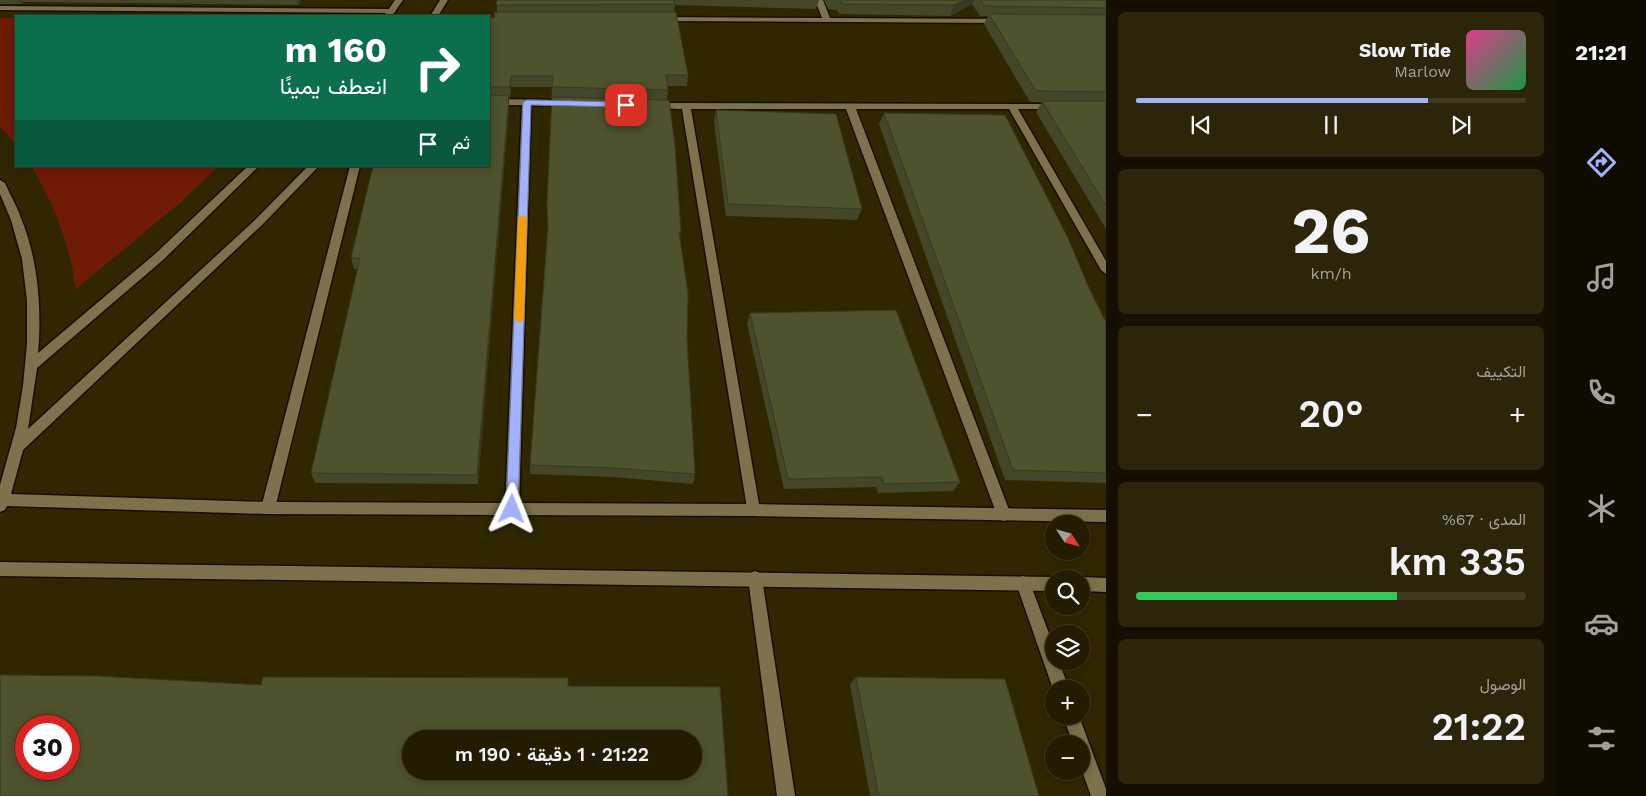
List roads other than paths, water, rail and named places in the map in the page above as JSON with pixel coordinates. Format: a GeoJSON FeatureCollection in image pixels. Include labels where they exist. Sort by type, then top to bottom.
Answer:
{"type":"FeatureCollection","features":[{"type":"Feature","properties":{"kind":"street"},"geometry":{"type":"LineString","coordinates":[[39,8],[44,0]]}},
{"type":"Feature","properties":{"kind":"street"},"geometry":{"type":"LineString","coordinates":[[176,9],[181,0]]}},
{"type":"Feature","properties":{"kind":"street"},"geometry":{"type":"LineString","coordinates":[[318,10],[322,0]]}},
{"type":"Feature","properties":{"kind":"street"},"geometry":{"type":"LineString","coordinates":[[0,8],[318,10],[390,14],[400,0]]}},
{"type":"Feature","properties":{"kind":"street"},"geometry":{"type":"LineString","coordinates":[[435,15],[444,0]]}},
{"type":"Feature","properties":{"kind":"street"},"geometry":{"type":"LineString","coordinates":[[819,0],[826,18]]}},
{"type":"Feature","properties":{"kind":"street"},"geometry":{"type":"LineString","coordinates":[[647,19],[826,18],[1009,21]]}},
{"type":"Feature","properties":{"kind":"street"},"geometry":{"type":"LineString","coordinates":[[490,102],[576,104]]}},
{"type":"Feature","properties":{"kind":"street"},"geometry":{"type":"LineString","coordinates":[[512,509],[527,102]]}},
{"type":"Feature","properties":{"kind":"street"},"geometry":{"type":"LineString","coordinates":[[646,105],[1068,107]]}},
{"type":"Feature","properties":{"kind":"street"},"geometry":{"type":"LineString","coordinates":[[686,106],[753,510]]}},
{"type":"Feature","properties":{"kind":"street"},"geometry":{"type":"LineString","coordinates":[[850,106],[1004,515]]}},
{"type":"Feature","properties":{"kind":"street"},"geometry":{"type":"LineString","coordinates":[[1012,106],[1106,270]]}},
{"type":"Feature","properties":{"kind":"street"},"geometry":{"type":"LineString","coordinates":[[31,366],[159,257],[253,167]]}},
{"type":"Feature","properties":{"kind":"street"},"geometry":{"type":"LineString","coordinates":[[16,448],[238,242],[313,167]]}},
{"type":"Feature","properties":{"kind":"street"},"geometry":{"type":"LineString","coordinates":[[268,508],[355,167]]}},
{"type":"Feature","properties":{"kind":"street"},"geometry":{"type":"LineString","coordinates":[[0,183],[8,197],[21,232],[30,272],[34,317],[31,366],[16,448],[1,503],[268,508],[753,510],[1106,516]]}},
{"type":"Feature","properties":{"kind":"street"},"geometry":{"type":"LineString","coordinates":[[0,569],[755,578],[1045,584]]}},
{"type":"Feature","properties":{"kind":"street"},"geometry":{"type":"LineString","coordinates":[[755,578],[786,796]]}},
{"type":"Feature","properties":{"kind":"street"},"geometry":{"type":"LineString","coordinates":[[1023,583],[1058,680]]}},
{"type":"Feature","properties":{"kind":"street"},"geometry":{"type":"LineString","coordinates":[[1090,584],[1106,585]]}},
{"type":"Feature","properties":{"kind":"street"},"geometry":{"type":"LineString","coordinates":[[1074,725],[1100,796]]}}]}
